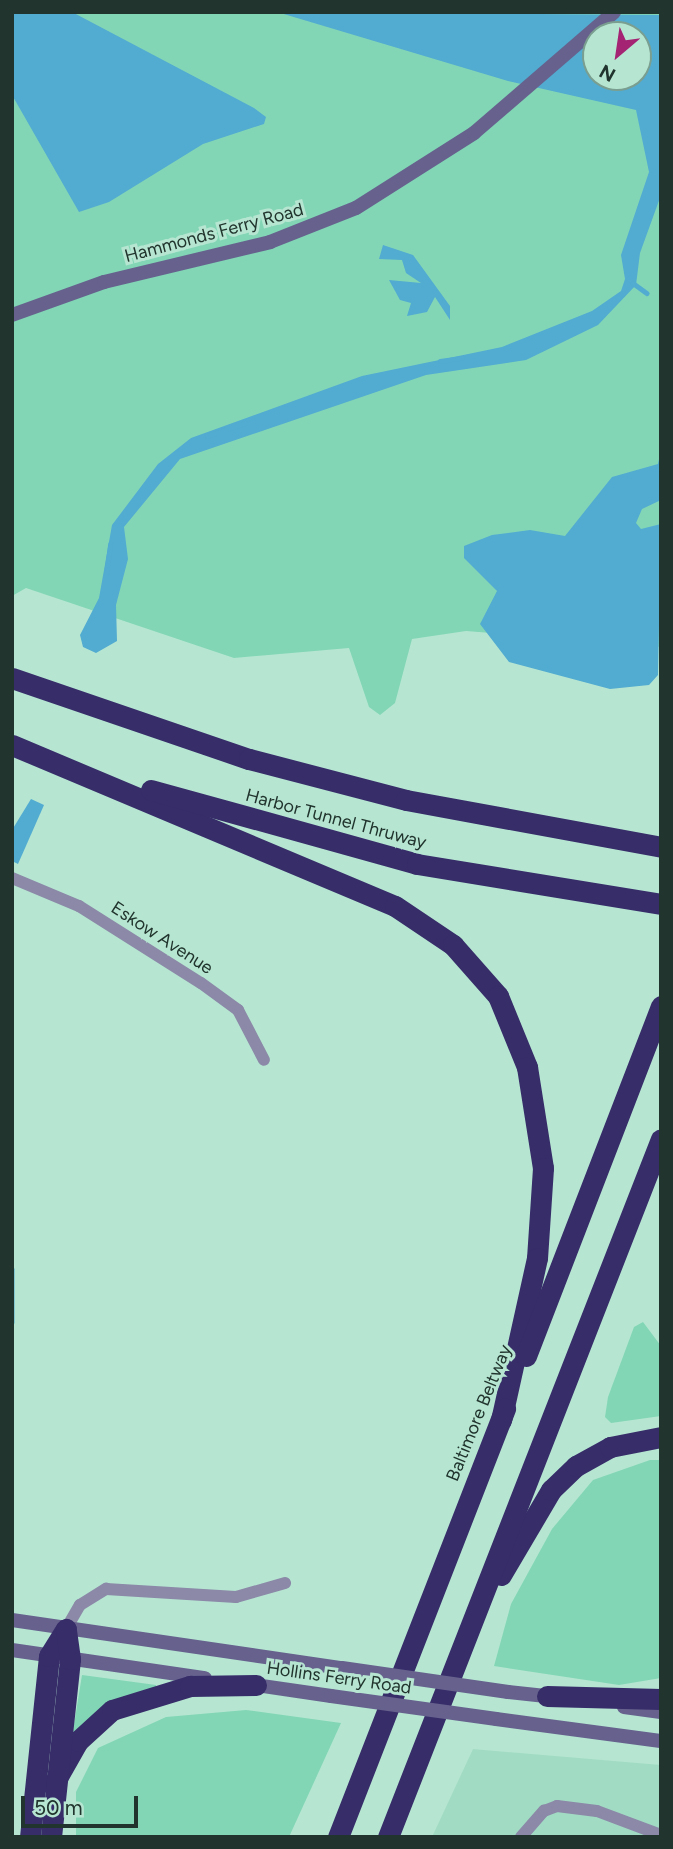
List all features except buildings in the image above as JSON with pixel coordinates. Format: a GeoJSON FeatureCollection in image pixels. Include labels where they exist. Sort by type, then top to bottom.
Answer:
{"type":"FeatureCollection","features":[{"type":"Feature","properties":{"kind":"highway","name":"Harbor Tunnel Thruway"},"geometry":{"type":"LineString","coordinates":[[12,678],[249,759],[515,821],[659,840]]}},
{"type":"Feature","properties":{"kind":"highway","name":"Harbor Tunnel Thruway"},"geometry":{"type":"LineString","coordinates":[[12,734],[165,796],[282,829],[417,864],[650,903]]}},
{"type":"Feature","properties":{"kind":"highway"},"geometry":{"type":"LineString","coordinates":[[12,745],[395,906],[453,944],[498,996],[527,1068],[543,1168],[537,1258],[501,1420]]}},
{"type":"Feature","properties":{"kind":"highway","name":"Baltimore Beltway"},"geometry":{"type":"LineString","coordinates":[[338,1837],[366,1757],[501,1420],[661,1006]]}},
{"type":"Feature","properties":{"kind":"highway"},"geometry":{"type":"LineString","coordinates":[[388,1837],[460,1647],[661,1139]]}},
{"type":"Feature","properties":{"kind":"highway"},"geometry":{"type":"LineString","coordinates":[[460,1647],[551,1490],[594,1454],[661,1437]]}},
{"type":"Feature","properties":{"kind":"highway"},"geometry":{"type":"LineString","coordinates":[[30,1837],[66,1629]]}},
{"type":"Feature","properties":{"kind":"highway"},"geometry":{"type":"LineString","coordinates":[[51,1837],[60,1657]]}},
{"type":"Feature","properties":{"kind":"highway"},"geometry":{"type":"LineString","coordinates":[[53,1785],[78,1741],[112,1710],[180,1688],[256,1685]]}},
{"type":"Feature","properties":{"kind":"highway"},"geometry":{"type":"LineString","coordinates":[[547,1696],[661,1699]]}},
{"type":"Feature","properties":{"kind":"highway"},"geometry":{"type":"LineString","coordinates":[[323,1837],[366,1757]]}},
{"type":"Feature","properties":{"kind":"street","name":"Hammonds Ferry Road"},"geometry":{"type":"LineString","coordinates":[[12,315],[104,282],[316,225],[423,170],[492,118],[614,12]]}},
{"type":"Feature","properties":{"kind":"street","name":"Eskow Avenue"},"geometry":{"type":"LineString","coordinates":[[12,878],[79,906],[210,990],[249,1024],[264,1060]]}},
{"type":"Feature","properties":{"kind":"street"},"geometry":{"type":"LineString","coordinates":[[66,1629],[80,1605],[106,1589],[236,1597],[285,1583]]}},
{"type":"Feature","properties":{"kind":"street","name":"Hollins Ferry Road"},"geometry":{"type":"LineString","coordinates":[[12,1620],[661,1712]]}},
{"type":"Feature","properties":{"kind":"street","name":"Hollins Ferry Road"},"geometry":{"type":"LineString","coordinates":[[12,1650],[661,1741]]}},
{"type":"Feature","properties":{"kind":"street"},"geometry":{"type":"LineString","coordinates":[[521,1837],[544,1811],[557,1806],[597,1811],[661,1835]]}},
{"type":"Feature","properties":{"kind":"shaded area"},"geometry":{"type":"Polygon","coordinates":[[[12,12],[661,12],[661,647],[466,631],[412,639],[395,703],[380,715],[369,707],[349,648],[234,658],[26,588],[12,596],[12,12]]]}},
{"type":"Feature","properties":{"kind":"shaded area"},"geometry":{"type":"Polygon","coordinates":[[[643,1322],[661,1346],[661,1416],[611,1423],[605,1417],[608,1397],[634,1327],[643,1322]]]}},
{"type":"Feature","properties":{"kind":"shaded area"},"geometry":{"type":"Polygon","coordinates":[[[650,1460],[661,1460],[661,1678],[619,1685],[494,1666],[511,1604],[552,1529],[593,1480],[650,1460]]]}},
{"type":"Feature","properties":{"kind":"shaded area"},"geometry":{"type":"Polygon","coordinates":[[[82,1675],[156,1685],[156,1688],[129,1695],[72,1737],[82,1675]]]}},
{"type":"Feature","properties":{"kind":"shaded area"},"geometry":{"type":"Polygon","coordinates":[[[246,1710],[341,1723],[289,1837],[76,1837],[76,1792],[98,1748],[166,1717],[246,1710]]]}},
{"type":"Feature","properties":{"kind":"shaded area"},"geometry":{"type":"Polygon","coordinates":[[[473,1749],[661,1765],[661,1837],[432,1837],[473,1749]]]}},
{"type":"Feature","properties":{"kind":"water"},"geometry":{"type":"Polygon","coordinates":[[[12,12],[72,12],[254,108],[266,117],[264,124],[203,144],[109,202],[79,212],[12,95],[12,12]]]}},
{"type":"Feature","properties":{"kind":"water"},"geometry":{"type":"Polygon","coordinates":[[[277,12],[661,15],[661,195],[640,253],[636,285],[598,325],[526,360],[426,375],[180,459],[124,527],[128,559],[116,605],[117,641],[96,653],[83,647],[80,635],[99,598],[112,525],[158,464],[191,438],[362,376],[502,347],[592,311],[621,291],[625,279],[621,255],[649,172],[636,110],[508,81],[277,12]]]}},
{"type":"Feature","properties":{"kind":"water"},"geometry":{"type":"Polygon","coordinates":[[[383,245],[413,255],[450,306],[450,320],[435,297],[427,312],[407,316],[411,303],[400,300],[389,280],[421,283],[406,273],[402,260],[379,259],[383,245]]]}},
{"type":"Feature","properties":{"kind":"water"},"geometry":{"type":"Polygon","coordinates":[[[661,449],[661,500],[642,509],[636,523],[641,529],[661,524],[658,675],[649,685],[610,689],[509,662],[480,624],[497,591],[464,558],[464,546],[492,535],[530,530],[565,536],[612,477],[658,464],[661,449]]]}},
{"type":"Feature","properties":{"kind":"water"},"geometry":{"type":"Polygon","coordinates":[[[31,799],[44,805],[18,864],[12,861],[12,830],[31,799]]]}},
{"type":"Feature","properties":{"kind":"waterway"},"geometry":{"type":"LineString","coordinates":[[633,283],[647,293]]}},
{"type":"Feature","properties":{"kind":"waterway"},"geometry":{"type":"LineString","coordinates":[[440,361],[462,358]]}},
{"type":"Feature","properties":{"kind":"waterway"},"geometry":{"type":"LineString","coordinates":[[207,436],[245,423]]}},
{"type":"Feature","properties":{"kind":"waterway"},"geometry":{"type":"LineString","coordinates":[[106,574],[110,544]]}},
{"type":"Feature","properties":{"kind":"waterway"},"geometry":{"type":"LineString","coordinates":[[12,1269],[12,1322]]}}]}
